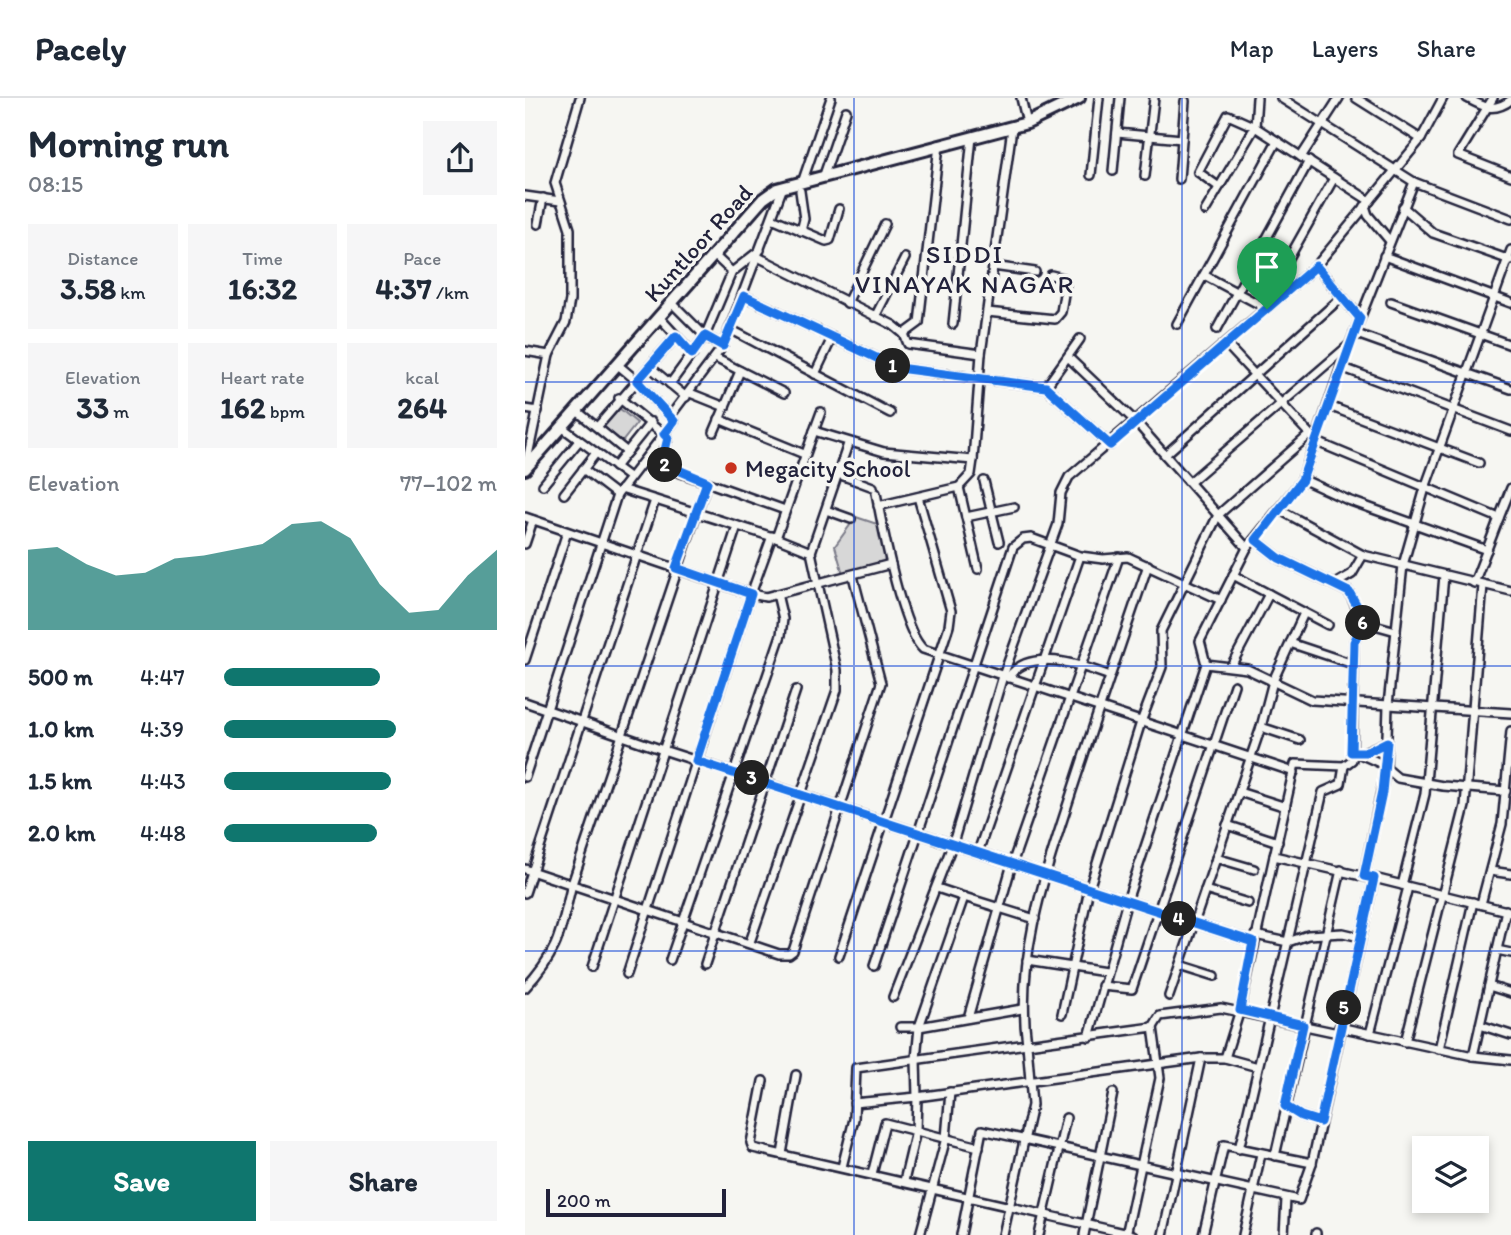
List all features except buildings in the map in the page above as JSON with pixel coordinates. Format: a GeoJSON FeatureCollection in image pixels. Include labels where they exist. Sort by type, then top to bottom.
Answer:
{"type":"FeatureCollection","features":[{"type":"Feature","properties":{"kind":"street"},"geometry":{"type":"LineString","coordinates":[[525,469],[549,355],[566,322],[570,300],[570,229],[556,192],[556,173],[580,98]]}},
{"type":"Feature","properties":{"kind":"street"},"geometry":{"type":"LineString","coordinates":[[801,231],[804,219],[802,185],[831,98]]}},
{"type":"Feature","properties":{"kind":"street"},"geometry":{"type":"LineString","coordinates":[[1021,98],[1027,123]]}},
{"type":"Feature","properties":{"kind":"street","name":"Kuntloor Road"},"geometry":{"type":"LineString","coordinates":[[525,469],[674,304],[763,199],[783,187],[802,185],[824,174],[1012,128],[1027,123],[1066,101],[1079,98]]}},
{"type":"Feature","properties":{"kind":"street"},"geometry":{"type":"LineString","coordinates":[[1090,175],[1099,98]]}},
{"type":"Feature","properties":{"kind":"street"},"geometry":{"type":"LineString","coordinates":[[1113,171],[1120,98]]}},
{"type":"Feature","properties":{"kind":"street"},"geometry":{"type":"LineString","coordinates":[[1145,176],[1154,98]]}},
{"type":"Feature","properties":{"kind":"street"},"geometry":{"type":"LineString","coordinates":[[1205,211],[1255,127],[1257,98]]}},
{"type":"Feature","properties":{"kind":"street"},"geometry":{"type":"LineString","coordinates":[[1280,98],[1414,182],[1511,219]]}},
{"type":"Feature","properties":{"kind":"street"},"geometry":{"type":"LineString","coordinates":[[1217,329],[1322,124],[1339,98]]}},
{"type":"Feature","properties":{"kind":"street"},"geometry":{"type":"LineString","coordinates":[[1356,98],[1421,139]]}},
{"type":"Feature","properties":{"kind":"street"},"geometry":{"type":"LineString","coordinates":[[893,998],[953,843],[1049,544],[1058,524],[1064,485],[1069,477],[1110,445],[1265,307],[1316,266],[1421,139],[1443,98]]}},
{"type":"Feature","properties":{"kind":"street"},"geometry":{"type":"LineString","coordinates":[[1467,98],[1486,109],[1503,106],[1511,100]]}},
{"type":"Feature","properties":{"kind":"street"},"geometry":{"type":"LineString","coordinates":[[1493,98],[1458,155],[1511,176]]}},
{"type":"Feature","properties":{"kind":"street"},"geometry":{"type":"LineString","coordinates":[[1179,179],[1185,101]]}},
{"type":"Feature","properties":{"kind":"street"},"geometry":{"type":"LineString","coordinates":[[824,174],[846,111]]}},
{"type":"Feature","properties":{"kind":"street"},"geometry":{"type":"LineString","coordinates":[[1219,187],[1198,172],[1229,114],[1305,159],[1368,204]]}},
{"type":"Feature","properties":{"kind":"street"},"geometry":{"type":"LineString","coordinates":[[878,506],[958,487],[971,474],[978,379],[1012,128]]}},
{"type":"Feature","properties":{"kind":"street"},"geometry":{"type":"LineString","coordinates":[[1117,133],[1182,139]]}},
{"type":"Feature","properties":{"kind":"street"},"geometry":{"type":"LineString","coordinates":[[953,324],[972,136]]}},
{"type":"Feature","properties":{"kind":"street"},"geometry":{"type":"LineString","coordinates":[[1177,324],[1277,141]]}},
{"type":"Feature","properties":{"kind":"street"},"geometry":{"type":"LineString","coordinates":[[904,334],[919,323],[939,145]]}},
{"type":"Feature","properties":{"kind":"street"},"geometry":{"type":"LineString","coordinates":[[1265,307],[1334,178]]}},
{"type":"Feature","properties":{"kind":"street"},"geometry":{"type":"LineString","coordinates":[[1089,1037],[1127,901],[1206,664],[1200,641],[1247,548],[1280,510],[1302,479],[1354,332],[1414,182]]}},
{"type":"Feature","properties":{"kind":"street"},"geometry":{"type":"LineString","coordinates":[[671,415],[723,346],[783,187]]}},
{"type":"Feature","properties":{"kind":"street"},"geometry":{"type":"LineString","coordinates":[[525,196],[560,201]]}},
{"type":"Feature","properties":{"kind":"street"},"geometry":{"type":"LineString","coordinates":[[538,224],[543,198]]}},
{"type":"Feature","properties":{"kind":"street"},"geometry":{"type":"LineString","coordinates":[[1368,204],[1367,215],[1390,241]]}},
{"type":"Feature","properties":{"kind":"street"},"geometry":{"type":"LineString","coordinates":[[1403,207],[1433,233],[1509,260]]}},
{"type":"Feature","properties":{"kind":"street"},"geometry":{"type":"LineString","coordinates":[[772,218],[830,240],[839,209]]}},
{"type":"Feature","properties":{"kind":"street"},"geometry":{"type":"LineString","coordinates":[[847,303],[885,224]]}},
{"type":"Feature","properties":{"kind":"street"},"geometry":{"type":"LineString","coordinates":[[1364,876],[1386,768],[1388,705],[1402,565],[1425,488],[1511,250]]}},
{"type":"Feature","properties":{"kind":"street"},"geometry":{"type":"LineString","coordinates":[[759,253],[904,334],[908,344],[981,354]]}},
{"type":"Feature","properties":{"kind":"street"},"geometry":{"type":"LineString","coordinates":[[670,384],[705,336],[732,272],[759,253]]}},
{"type":"Feature","properties":{"kind":"street"},"geometry":{"type":"LineString","coordinates":[[715,256],[732,272]]}},
{"type":"Feature","properties":{"kind":"street"},"geometry":{"type":"LineString","coordinates":[[1384,256],[1511,303]]}},
{"type":"Feature","properties":{"kind":"street"},"geometry":{"type":"LineString","coordinates":[[876,317],[905,258]]}},
{"type":"Feature","properties":{"kind":"street"},"geometry":{"type":"LineString","coordinates":[[993,266],[1035,272]]}},
{"type":"Feature","properties":{"kind":"street"},"geometry":{"type":"LineString","coordinates":[[1316,266],[1360,318]]}},
{"type":"Feature","properties":{"kind":"street"},"geometry":{"type":"LineString","coordinates":[[987,312],[1055,319],[1061,312],[1066,282],[1051,275]]}},
{"type":"Feature","properties":{"kind":"street"},"geometry":{"type":"LineString","coordinates":[[1204,275],[1265,307]]}},
{"type":"Feature","properties":{"kind":"street"},"geometry":{"type":"LineString","coordinates":[[744,296],[898,368],[1046,387],[1110,445]]}},
{"type":"Feature","properties":{"kind":"street"},"geometry":{"type":"LineString","coordinates":[[1165,455],[1342,297]]}},
{"type":"Feature","properties":{"kind":"street"},"geometry":{"type":"LineString","coordinates":[[1391,302],[1511,345]]}},
{"type":"Feature","properties":{"kind":"street"},"geometry":{"type":"LineString","coordinates":[[674,304],[705,336],[723,346]]}},
{"type":"Feature","properties":{"kind":"street"},"geometry":{"type":"LineString","coordinates":[[660,318],[692,354]]}},
{"type":"Feature","properties":{"kind":"street"},"geometry":{"type":"LineString","coordinates":[[730,329],[890,413]]}},
{"type":"Feature","properties":{"kind":"street"},"geometry":{"type":"LineString","coordinates":[[1354,332],[1511,389]]}},
{"type":"Feature","properties":{"kind":"street"},"geometry":{"type":"LineString","coordinates":[[598,426],[619,398],[676,336]]}},
{"type":"Feature","properties":{"kind":"street"},"geometry":{"type":"LineString","coordinates":[[815,374],[832,338]]}},
{"type":"Feature","properties":{"kind":"street"},"geometry":{"type":"LineString","coordinates":[[1046,387],[1080,339]]}},
{"type":"Feature","properties":{"kind":"street"},"geometry":{"type":"LineString","coordinates":[[1226,344],[1308,436],[1317,442],[1499,519]]}},
{"type":"Feature","properties":{"kind":"street"},"geometry":{"type":"LineString","coordinates":[[1190,482],[1350,345]]}},
{"type":"Feature","properties":{"kind":"street"},"geometry":{"type":"LineString","coordinates":[[525,351],[549,355]]}},
{"type":"Feature","properties":{"kind":"street"},"geometry":{"type":"LineString","coordinates":[[715,358],[784,393]]}},
{"type":"Feature","properties":{"kind":"street"},"geometry":{"type":"LineString","coordinates":[[1069,358],[1136,422],[1247,548]]}},
{"type":"Feature","properties":{"kind":"street"},"geometry":{"type":"LineString","coordinates":[[525,777],[619,492],[674,421],[637,381],[618,365]]}},
{"type":"Feature","properties":{"kind":"street"},"geometry":{"type":"LineString","coordinates":[[650,367],[688,395],[725,407]]}},
{"type":"Feature","properties":{"kind":"street"},"geometry":{"type":"LineString","coordinates":[[1341,367],[1511,431]]}},
{"type":"Feature","properties":{"kind":"street"},"geometry":{"type":"LineString","coordinates":[[714,432],[740,371]]}},
{"type":"Feature","properties":{"kind":"street"},"geometry":{"type":"LineString","coordinates":[[619,398],[668,438],[664,464],[785,510]]}},
{"type":"Feature","properties":{"kind":"street"},"geometry":{"type":"LineString","coordinates":[[1329,405],[1479,463]]}},
{"type":"Feature","properties":{"kind":"street"},"geometry":{"type":"LineString","coordinates":[[525,409],[537,411]]}},
{"type":"Feature","properties":{"kind":"street"},"geometry":{"type":"LineString","coordinates":[[577,411],[627,452]]}},
{"type":"Feature","properties":{"kind":"street"},"geometry":{"type":"LineString","coordinates":[[627,974],[751,594],[821,412]]}},
{"type":"Feature","properties":{"kind":"street"},"geometry":{"type":"LineString","coordinates":[[719,419],[804,454]]}},
{"type":"Feature","properties":{"kind":"street"},"geometry":{"type":"LineString","coordinates":[[615,467],[651,422]]}},
{"type":"Feature","properties":{"kind":"street"},"geometry":{"type":"LineString","coordinates":[[563,428],[629,477]]}},
{"type":"Feature","properties":{"kind":"street"},"geometry":{"type":"LineString","coordinates":[[814,431],[848,444],[884,452],[973,460]]}},
{"type":"Feature","properties":{"kind":"street"},"geometry":{"type":"LineString","coordinates":[[1062,1014],[1089,889],[1141,722],[1162,667],[1161,631],[1218,515],[1308,436]]}},
{"type":"Feature","properties":{"kind":"street"},"geometry":{"type":"LineString","coordinates":[[543,485],[579,442]]}},
{"type":"Feature","properties":{"kind":"street"},"geometry":{"type":"LineString","coordinates":[[750,942],[834,703],[838,683],[811,552],[848,444]]}},
{"type":"Feature","properties":{"kind":"street"},"geometry":{"type":"LineString","coordinates":[[564,494],[596,453]]}},
{"type":"Feature","properties":{"kind":"street"},"geometry":{"type":"LineString","coordinates":[[583,469],[619,492],[655,500],[774,537],[811,552]]}},
{"type":"Feature","properties":{"kind":"street"},"geometry":{"type":"LineString","coordinates":[[838,474],[875,490],[891,564],[913,637],[923,649],[1294,772]]}},
{"type":"Feature","properties":{"kind":"street"},"geometry":{"type":"LineString","coordinates":[[1302,479],[1348,500],[1487,550]]}},
{"type":"Feature","properties":{"kind":"street"},"geometry":{"type":"LineString","coordinates":[[984,481],[999,542]]}},
{"type":"Feature","properties":{"kind":"street"},"geometry":{"type":"LineString","coordinates":[[525,988],[552,956],[620,735],[707,482]]}},
{"type":"Feature","properties":{"kind":"street"},"geometry":{"type":"LineString","coordinates":[[958,487],[978,569]]}},
{"type":"Feature","properties":{"kind":"street"},"geometry":{"type":"LineString","coordinates":[[1474,583],[1511,488]]}},
{"type":"Feature","properties":{"kind":"street"},"geometry":{"type":"LineString","coordinates":[[839,956],[949,626],[951,611],[918,497]]}},
{"type":"Feature","properties":{"kind":"street"},"geometry":{"type":"LineString","coordinates":[[525,893],[529,870],[655,500]]}},
{"type":"Feature","properties":{"kind":"street"},"geometry":{"type":"LineString","coordinates":[[965,517],[1014,507]]}},
{"type":"Feature","properties":{"kind":"street"},"geometry":{"type":"LineString","coordinates":[[826,510],[851,519]]}},
{"type":"Feature","properties":{"kind":"street"},"geometry":{"type":"LineString","coordinates":[[1280,510],[1363,555],[1511,591]]}},
{"type":"Feature","properties":{"kind":"street"},"geometry":{"type":"LineString","coordinates":[[525,517],[766,597],[891,564]]}},
{"type":"Feature","properties":{"kind":"street"},"geometry":{"type":"LineString","coordinates":[[525,544],[533,520]]}},
{"type":"Feature","properties":{"kind":"street"},"geometry":{"type":"LineString","coordinates":[[592,967],[737,526]]}},
{"type":"Feature","properties":{"kind":"street"},"geometry":{"type":"LineString","coordinates":[[525,660],[567,532]]}},
{"type":"Feature","properties":{"kind":"street"},"geometry":{"type":"LineString","coordinates":[[874,966],[1013,547],[1023,539],[1031,538],[1080,556],[1128,557],[1221,600]]}},
{"type":"Feature","properties":{"kind":"street"},"geometry":{"type":"LineString","coordinates":[[1256,540],[1279,558],[1349,592],[1365,620],[1383,629],[1396,631]]}},
{"type":"Feature","properties":{"kind":"street"},"geometry":{"type":"LineString","coordinates":[[1335,584],[1352,574],[1363,555]]}},
{"type":"Feature","properties":{"kind":"street"},"geometry":{"type":"LineString","coordinates":[[978,852],[1080,556]]}},
{"type":"Feature","properties":{"kind":"street"},"geometry":{"type":"LineString","coordinates":[[968,1018],[1012,863],[1119,557]]}},
{"type":"Feature","properties":{"kind":"street"},"geometry":{"type":"LineString","coordinates":[[1003,1235],[1032,1105],[1022,1009],[1035,919],[1046,873],[1098,708],[1148,565]]}},
{"type":"Feature","properties":{"kind":"street"},"geometry":{"type":"LineString","coordinates":[[1233,575],[1328,625]]}},
{"type":"Feature","properties":{"kind":"street"},"geometry":{"type":"LineString","coordinates":[[1370,1034],[1426,782],[1444,575]]}},
{"type":"Feature","properties":{"kind":"street"},"geometry":{"type":"LineString","coordinates":[[529,870],[783,955],[793,951],[838,807],[881,683],[853,576]]}},
{"type":"Feature","properties":{"kind":"street"},"geometry":{"type":"LineString","coordinates":[[1405,1042],[1440,895],[1465,806],[1483,585]]}},
{"type":"Feature","properties":{"kind":"street"},"geometry":{"type":"LineString","coordinates":[[670,960],[783,627],[777,594]]}},
{"type":"Feature","properties":{"kind":"street"},"geometry":{"type":"LineString","coordinates":[[1231,666],[1269,594]]}},
{"type":"Feature","properties":{"kind":"street"},"geometry":{"type":"LineString","coordinates":[[1169,996],[1261,727],[1273,681],[1304,613]]}},
{"type":"Feature","properties":{"kind":"street"},"geometry":{"type":"LineString","coordinates":[[1225,1058],[1240,1010],[1295,764],[1344,766],[1350,763],[1353,664],[1357,631],[1365,620]]}},
{"type":"Feature","properties":{"kind":"street"},"geometry":{"type":"LineString","coordinates":[[1290,643],[1353,664]]}},
{"type":"Feature","properties":{"kind":"street"},"geometry":{"type":"LineString","coordinates":[[1006,677],[1012,672],[1043,661],[1068,661],[1110,676]]}},
{"type":"Feature","properties":{"kind":"street"},"geometry":{"type":"LineString","coordinates":[[1206,664],[1247,669],[1312,699],[1511,713]]}},
{"type":"Feature","properties":{"kind":"street"},"geometry":{"type":"LineString","coordinates":[[1102,986],[1131,991],[1234,685]]}},
{"type":"Feature","properties":{"kind":"street"},"geometry":{"type":"LineString","coordinates":[[705,964],[796,690]]}},
{"type":"Feature","properties":{"kind":"street"},"geometry":{"type":"LineString","coordinates":[[525,702],[696,761],[1046,873],[1194,924],[1254,939],[1288,942],[1308,934],[1360,937]]}},
{"type":"Feature","properties":{"kind":"street"},"geometry":{"type":"LineString","coordinates":[[1261,727],[1300,740]]}},
{"type":"Feature","properties":{"kind":"street"},"geometry":{"type":"LineString","coordinates":[[1440,1049],[1477,904],[1490,871],[1502,824],[1511,732]]}},
{"type":"Feature","properties":{"kind":"street"},"geometry":{"type":"LineString","coordinates":[[1360,754],[1387,742]]}},
{"type":"Feature","properties":{"kind":"street"},"geometry":{"type":"LineString","coordinates":[[1351,752],[1386,768],[1398,778],[1506,791]]}},
{"type":"Feature","properties":{"kind":"street"},"geometry":{"type":"LineString","coordinates":[[1239,1149],[1323,792],[1341,784],[1344,766]]}},
{"type":"Feature","properties":{"kind":"street"},"geometry":{"type":"LineString","coordinates":[[1239,792],[1286,807]]}},
{"type":"Feature","properties":{"kind":"street"},"geometry":{"type":"LineString","coordinates":[[1227,825],[1278,842]]}},
{"type":"Feature","properties":{"kind":"street"},"geometry":{"type":"LineString","coordinates":[[1274,856],[1509,911],[1497,950],[1473,1056]]}},
{"type":"Feature","properties":{"kind":"street"},"geometry":{"type":"LineString","coordinates":[[1216,858],[1254,869]]}},
{"type":"Feature","properties":{"kind":"street"},"geometry":{"type":"LineString","coordinates":[[1275,1156],[1303,1025],[1341,870]]}},
{"type":"Feature","properties":{"kind":"street"},"geometry":{"type":"LineString","coordinates":[[1490,871],[1511,874]]}},
{"type":"Feature","properties":{"kind":"street"},"geometry":{"type":"LineString","coordinates":[[961,1235],[982,1130],[1294,1201],[1303,1196],[1374,878]]}},
{"type":"Feature","properties":{"kind":"street"},"geometry":{"type":"LineString","coordinates":[[937,888],[1035,919]]}},
{"type":"Feature","properties":{"kind":"street"},"geometry":{"type":"LineString","coordinates":[[1205,890],[1248,903]]}},
{"type":"Feature","properties":{"kind":"street"},"geometry":{"type":"LineString","coordinates":[[904,1181],[916,1131],[919,1027],[964,897]]}},
{"type":"Feature","properties":{"kind":"street"},"geometry":{"type":"LineString","coordinates":[[1497,950],[1511,953]]}},
{"type":"Feature","properties":{"kind":"street"},"geometry":{"type":"LineString","coordinates":[[1027,960],[1105,972]]}},
{"type":"Feature","properties":{"kind":"street"},"geometry":{"type":"LineString","coordinates":[[1180,965],[1215,976]]}},
{"type":"Feature","properties":{"kind":"street"},"geometry":{"type":"LineString","coordinates":[[1489,986],[1511,993]]}},
{"type":"Feature","properties":{"kind":"street"},"geometry":{"type":"LineString","coordinates":[[900,1027],[919,1027],[1022,1009]]}},
{"type":"Feature","properties":{"kind":"street"},"geometry":{"type":"LineString","coordinates":[[763,1082],[751,1146],[1129,1234],[1160,1078],[1153,1027],[1160,1016],[1221,1009],[1240,1010],[1303,1025],[1370,1034],[1473,1056],[1511,1060]]}},
{"type":"Feature","properties":{"kind":"street"},"geometry":{"type":"LineString","coordinates":[[1480,1026],[1511,1035]]}},
{"type":"Feature","properties":{"kind":"street"},"geometry":{"type":"LineString","coordinates":[[842,1167],[855,1103],[856,1068],[1153,1027]]}},
{"type":"Feature","properties":{"kind":"street"},"geometry":{"type":"LineString","coordinates":[[855,1103],[918,1097],[1201,1058],[1225,1058],[1258,1068]]}},
{"type":"Feature","properties":{"kind":"street"},"geometry":{"type":"LineString","coordinates":[[1163,1235],[1201,1058]]}},
{"type":"Feature","properties":{"kind":"street"},"geometry":{"type":"LineString","coordinates":[[782,1154],[796,1075]]}},
{"type":"Feature","properties":{"kind":"street"},"geometry":{"type":"LineString","coordinates":[[920,1235],[946,1138],[950,1092]]}},
{"type":"Feature","properties":{"kind":"street"},"geometry":{"type":"LineString","coordinates":[[1084,1235],[1113,1093]]}},
{"type":"Feature","properties":{"kind":"street"},"geometry":{"type":"LineString","coordinates":[[1285,1106],[1301,1116],[1320,1122]]}},
{"type":"Feature","properties":{"kind":"street"},"geometry":{"type":"LineString","coordinates":[[1039,1235],[1066,1118]]}},
{"type":"Feature","properties":{"kind":"street"},"geometry":{"type":"LineString","coordinates":[[872,1174],[885,1124],[979,1147]]}},
{"type":"Feature","properties":{"kind":"street"},"geometry":{"type":"LineString","coordinates":[[1203,1235],[1224,1146],[1312,1163]]}},
{"type":"Feature","properties":{"kind":"street"},"geometry":{"type":"LineString","coordinates":[[1243,1235],[1261,1154]]}},
{"type":"Feature","properties":{"kind":"street"},"geometry":{"type":"LineString","coordinates":[[1284,1235],[1286,1199]]}},
{"type":"Feature","properties":{"kind":"shaded area"},"geometry":{"type":"Polygon","coordinates":[[[619,408],[637,423],[622,442],[603,426],[619,408]]]}},
{"type":"Feature","properties":{"kind":"shaded area"},"geometry":{"type":"Polygon","coordinates":[[[856,517],[883,526],[888,562],[843,574],[835,546],[856,517]]]}},
{"type":"Feature","properties":{"kind":"place","name":"Megacity School"},"geometry":{"type":"Point","coordinates":[731,468]}},
{"type":"Feature","properties":{"kind":"district","name":"SIDDI VINAYAK NAGAR"},"geometry":{"type":"Point","coordinates":[965,269]}},
{"type":"Feature","properties":{"kind":"route"},"geometry":{"type":"LineString","coordinates":[[1316,266],[1360,318],[1302,480],[1256,540],[1279,558],[1335,584],[1353,596],[1359,613],[1365,620],[1357,631],[1354,642],[1351,752],[1360,754],[1387,742],[1382,792],[1364,876],[1374,878],[1320,1122],[1301,1116],[1285,1106],[1303,1025],[1240,1010],[1253,942],[696,761],[751,594],[676,568],[707,482],[670,469],[664,464],[664,450],[668,438],[664,434],[674,421],[637,381],[676,336],[692,354],[705,336],[723,346],[744,296],[898,368],[1046,387],[1110,445],[1267,309],[1316,266]]}}]}
